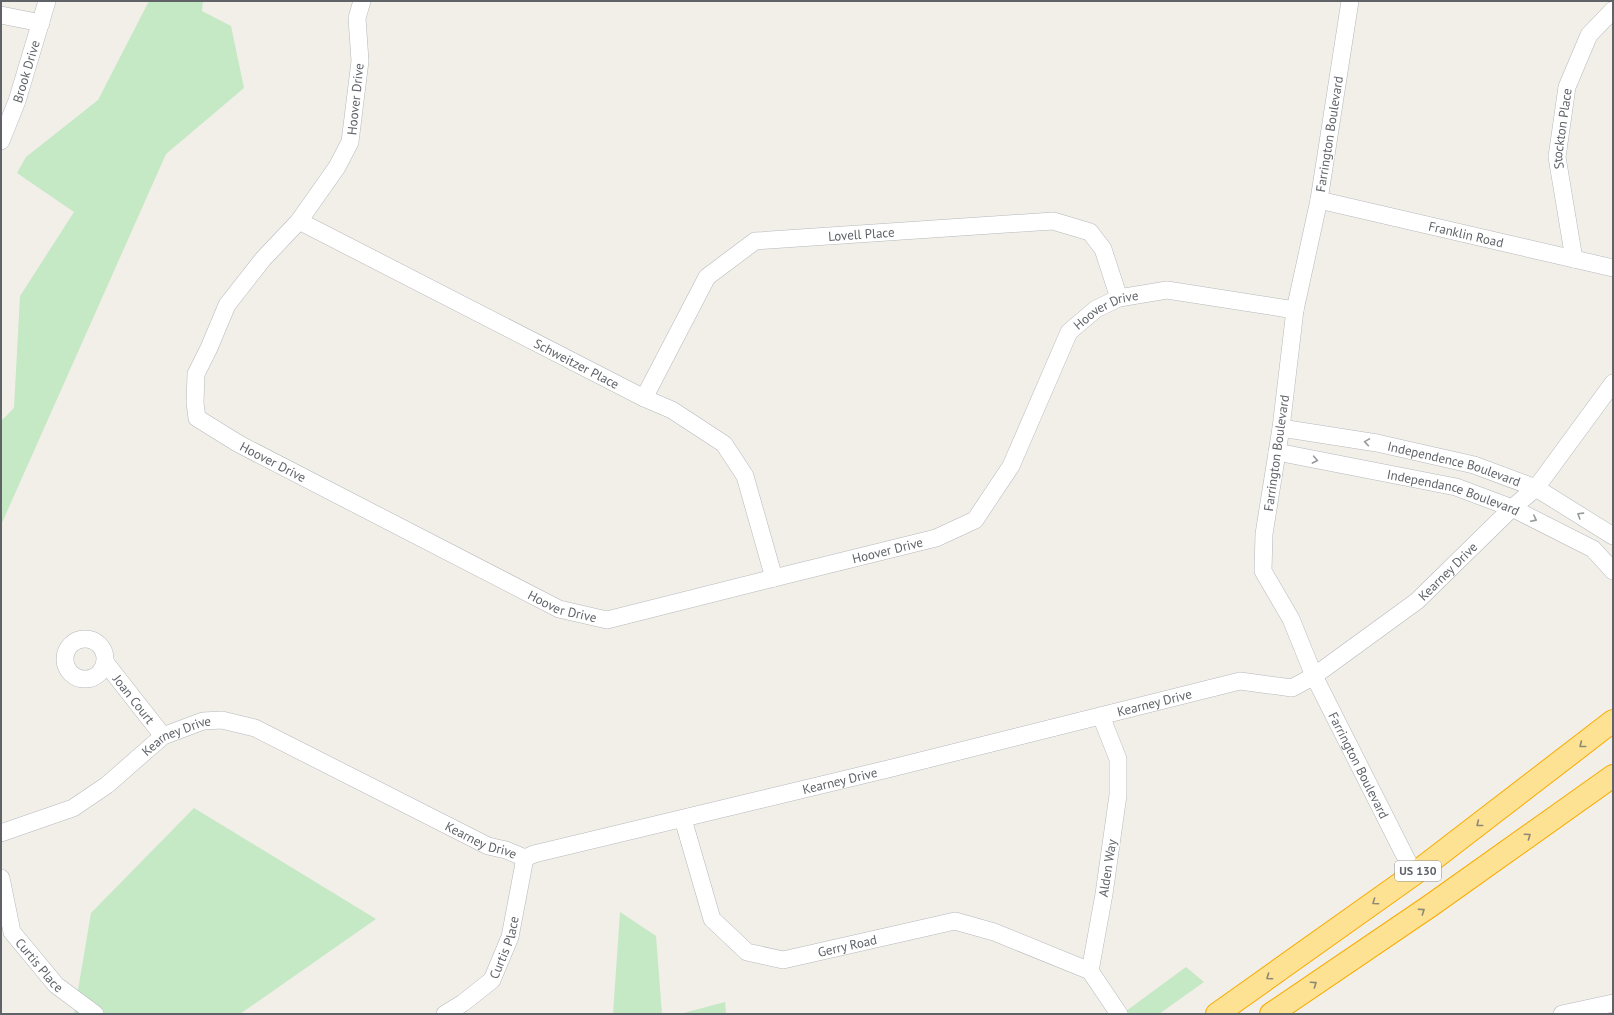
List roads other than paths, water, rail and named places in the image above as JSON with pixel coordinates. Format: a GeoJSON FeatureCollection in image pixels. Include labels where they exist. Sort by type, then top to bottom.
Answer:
{"type":"FeatureCollection","features":[{"type":"Feature","properties":{"kind":"highway","name":"US 130"},"geometry":{"type":"LineString","coordinates":[[1217,1014],[1414,874],[1613,721]]}},
{"type":"Feature","properties":{"kind":"highway","name":"US 130"},"geometry":{"type":"LineString","coordinates":[[1271,1014],[1430,906],[1613,776]]}},
{"type":"Feature","properties":{"kind":"street","name":"Brook Drive"},"geometry":{"type":"LineString","coordinates":[[1,141],[17,102],[47,1]]}},
{"type":"Feature","properties":{"kind":"street","name":"Hoover Drive"},"geometry":{"type":"LineString","coordinates":[[362,1],[357,18],[360,61],[350,142],[337,167],[299,221],[263,259],[227,305],[209,348],[196,374],[195,403],[197,418],[246,448],[559,609],[607,620],[936,538],[975,520],[1011,466],[1069,332],[1096,309],[1119,298],[1167,290],[1295,310]]}},
{"type":"Feature","properties":{"kind":"street","name":"Farrington Boulevard"},"geometry":{"type":"LineString","coordinates":[[1350,1],[1319,200],[1295,310],[1281,428],[1264,534],[1262,571],[1291,619],[1314,676],[1414,874]]}},
{"type":"Feature","properties":{"kind":"street","name":"Stockton Place"},"geometry":{"type":"LineString","coordinates":[[1574,259],[1557,157],[1567,87],[1589,35],[1613,10]]}},
{"type":"Feature","properties":{"kind":"street"},"geometry":{"type":"LineString","coordinates":[[1,16],[41,23]]}},
{"type":"Feature","properties":{"kind":"street","name":"Franklin Road"},"geometry":{"type":"LineString","coordinates":[[1319,200],[1613,268]]}},
{"type":"Feature","properties":{"kind":"street","name":"Schweitzer Place"},"geometry":{"type":"LineString","coordinates":[[299,221],[644,398],[672,410],[724,444],[745,476],[774,578]]}},
{"type":"Feature","properties":{"kind":"street","name":"Lovell Place"},"geometry":{"type":"LineString","coordinates":[[644,398],[707,277],[755,242],[1053,221],[1090,232],[1103,249],[1119,298]]}},
{"type":"Feature","properties":{"kind":"street","name":"Kearney Drive"},"geometry":{"type":"LineString","coordinates":[[1,833],[73,808],[107,785],[163,736],[203,721],[222,720],[255,728],[488,846],[506,850],[525,858],[534,854],[683,819],[1240,681],[1292,688],[1314,676],[1417,601],[1512,508],[1536,488],[1613,382]]}},
{"type":"Feature","properties":{"kind":"street","name":"Independence Boulevard"},"geometry":{"type":"LineString","coordinates":[[1281,428],[1377,443],[1474,465],[1536,488],[1613,536]]}},
{"type":"Feature","properties":{"kind":"street","name":"Independance Boulevard"},"geometry":{"type":"LineString","coordinates":[[1277,452],[1456,487],[1512,508],[1593,549],[1613,571]]}},
{"type":"Feature","properties":{"kind":"street","name":"Joan Court"},"geometry":{"type":"LineString","coordinates":[[105,662],[163,736]]}},
{"type":"Feature","properties":{"kind":"street","name":"Alden Way"},"geometry":{"type":"LineString","coordinates":[[1090,971],[1104,894],[1118,795],[1118,759],[1101,716]]}},
{"type":"Feature","properties":{"kind":"street","name":"Gerry Road"},"geometry":{"type":"LineString","coordinates":[[683,819],[712,919],[746,952],[783,960],[955,921],[994,932],[1090,971]]}},
{"type":"Feature","properties":{"kind":"street","name":"Curtis Place"},"geometry":{"type":"LineString","coordinates":[[445,1014],[463,1003],[492,980],[510,937],[525,858]]}},
{"type":"Feature","properties":{"kind":"street","name":"Curtis Place"},"geometry":{"type":"LineString","coordinates":[[1,878],[12,932],[56,985],[95,1014]]}},
{"type":"Feature","properties":{"kind":"street"},"geometry":{"type":"LineString","coordinates":[[1090,971],[1119,1014]]}},
{"type":"Feature","properties":{"kind":"street"},"geometry":{"type":"LineString","coordinates":[[1562,1014],[1613,1003]]}}]}
